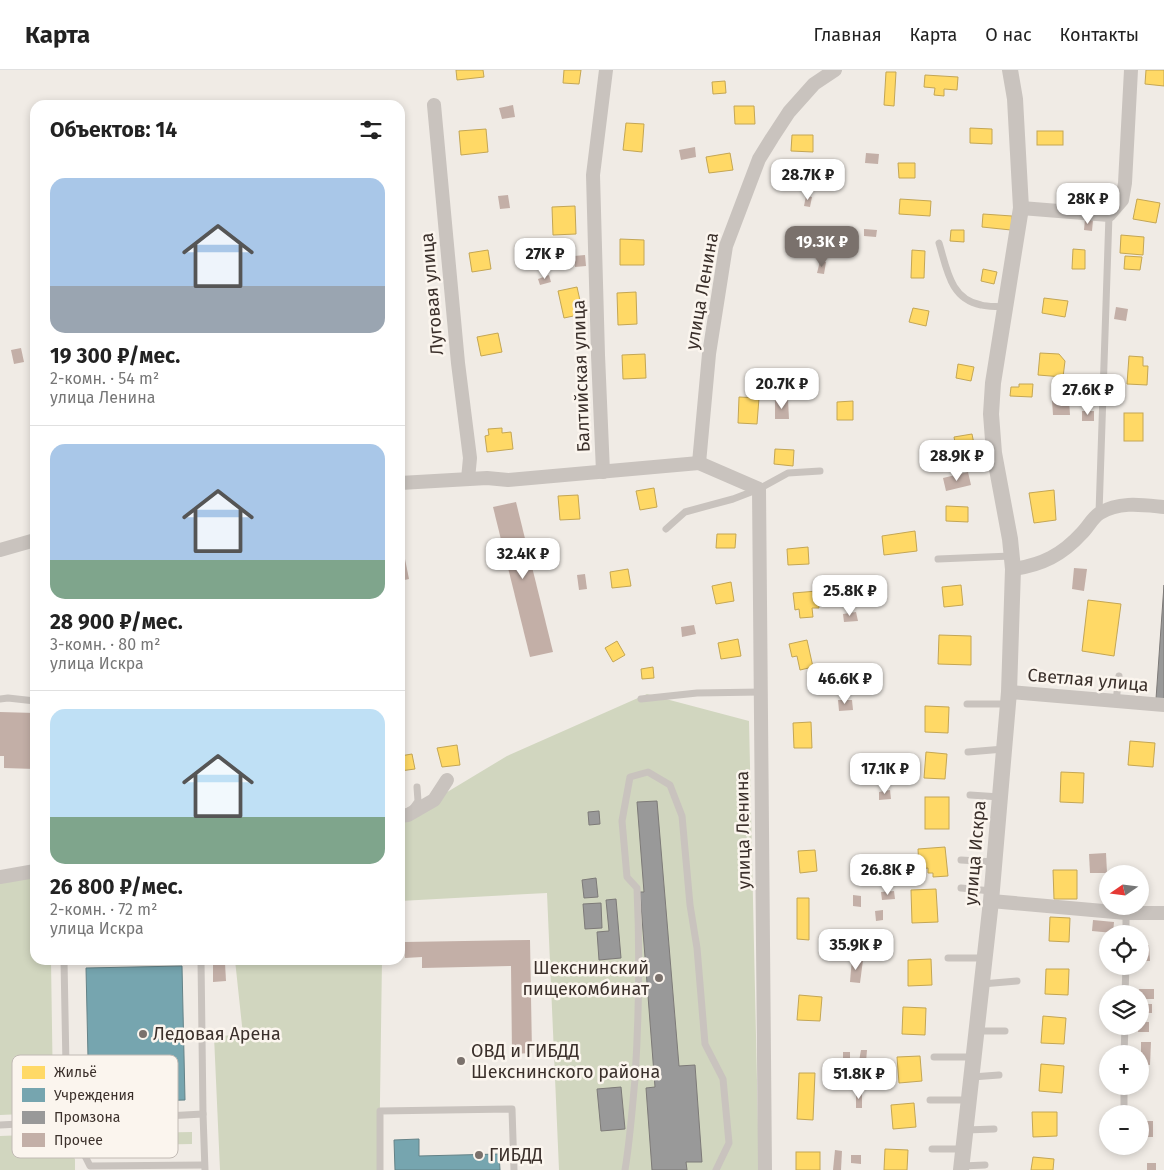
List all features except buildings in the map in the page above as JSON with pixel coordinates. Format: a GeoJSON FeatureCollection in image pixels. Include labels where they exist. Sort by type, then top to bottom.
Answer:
{"type":"FeatureCollection","features":[{"type":"Feature","properties":{"kind":"street","name":"Балтийская улица"},"geometry":{"type":"LineString","coordinates":[[603,472],[593,175],[606,70]]}},
{"type":"Feature","properties":{"kind":"street","name":"улица Ленина"},"geometry":{"type":"LineString","coordinates":[[699,463],[708,354],[726,246],[759,159],[772,138],[789,112],[814,84],[835,70]]}},
{"type":"Feature","properties":{"kind":"street","name":"улица Искра"},"geometry":{"type":"LineString","coordinates":[[962,1168],[985,958],[1009,698],[1012,563],[1010,539],[994,453],[991,414],[993,383],[1022,208],[1015,99],[1010,70]]}},
{"type":"Feature","properties":{"kind":"street"},"geometry":{"type":"LineString","coordinates":[[1022,208],[1109,215],[1122,200],[1126,183],[1131,70]]}},
{"type":"Feature","properties":{"kind":"street","name":"Луговая улица"},"geometry":{"type":"LineString","coordinates":[[434,105],[458,363],[470,458],[468,479]]}},
{"type":"Feature","properties":{"kind":"street"},"geometry":{"type":"LineString","coordinates":[[405,483],[487,478],[508,480],[699,463],[759,489]]}},
{"type":"Feature","properties":{"kind":"street","name":"улица Ленина"},"geometry":{"type":"LineString","coordinates":[[759,489],[765,1170]]}},
{"type":"Feature","properties":{"kind":"street"},"geometry":{"type":"LineString","coordinates":[[1012,563],[1042,564],[1066,549],[1099,513],[1117,506],[1130,504],[1164,507]]}},
{"type":"Feature","properties":{"kind":"street"},"geometry":{"type":"LineString","coordinates":[[0,550],[30,541]]}},
{"type":"Feature","properties":{"kind":"street","name":"Светлая улица"},"geometry":{"type":"LineString","coordinates":[[1009,698],[1116,701],[1164,705]]}},
{"type":"Feature","properties":{"kind":"street"},"geometry":{"type":"LineString","coordinates":[[405,814],[434,800],[447,780]]}},
{"type":"Feature","properties":{"kind":"street"},"geometry":{"type":"LineString","coordinates":[[0,877],[30,872]]}},
{"type":"Feature","properties":{"kind":"street"},"geometry":{"type":"LineString","coordinates":[[991,896],[1099,910]]}},
{"type":"Feature","properties":{"kind":"street"},"geometry":{"type":"LineString","coordinates":[[1149,913],[1164,913]]}},
{"type":"Feature","properties":{"kind":"lane"},"geometry":{"type":"LineString","coordinates":[[1099,513],[1109,215]]}},
{"type":"Feature","properties":{"kind":"lane"},"geometry":{"type":"LineString","coordinates":[[939,243],[951,282],[963,299],[981,305],[1005,307]]}},
{"type":"Feature","properties":{"kind":"lane"},"geometry":{"type":"LineString","coordinates":[[666,529],[685,512],[733,499],[759,489],[788,474],[820,471]]}},
{"type":"Feature","properties":{"kind":"lane"},"geometry":{"type":"LineString","coordinates":[[938,559],[1012,563]]}},
{"type":"Feature","properties":{"kind":"lane"},"geometry":{"type":"LineString","coordinates":[[1116,701],[1119,676]]}},
{"type":"Feature","properties":{"kind":"lane"},"geometry":{"type":"LineString","coordinates":[[641,699],[697,693],[761,692]]}},
{"type":"Feature","properties":{"kind":"lane"},"geometry":{"type":"LineString","coordinates":[[967,704],[1009,698]]}},
{"type":"Feature","properties":{"kind":"lane"},"geometry":{"type":"LineString","coordinates":[[0,699],[30,700]]}},
{"type":"Feature","properties":{"kind":"lane"},"geometry":{"type":"LineString","coordinates":[[968,752],[1004,749]]}},
{"type":"Feature","properties":{"kind":"lane"},"geometry":{"type":"LineString","coordinates":[[625,1170],[630,1141],[640,956],[637,888],[627,877],[622,820],[630,777],[648,772],[670,785],[682,816],[690,905],[698,948],[705,1044],[723,1079],[729,1143],[716,1170]]}},
{"type":"Feature","properties":{"kind":"lane"},"geometry":{"type":"LineString","coordinates":[[405,814],[418,801],[417,787]]}},
{"type":"Feature","properties":{"kind":"lane"},"geometry":{"type":"LineString","coordinates":[[970,795],[1000,797]]}},
{"type":"Feature","properties":{"kind":"lane"},"geometry":{"type":"LineString","coordinates":[[961,860],[994,862]]}},
{"type":"Feature","properties":{"kind":"lane"},"geometry":{"type":"LineString","coordinates":[[961,888],[991,896]]}},
{"type":"Feature","properties":{"kind":"lane"},"geometry":{"type":"LineString","coordinates":[[948,958],[985,958]]}},
{"type":"Feature","properties":{"kind":"lane"},"geometry":{"type":"LineString","coordinates":[[64,965],[66,1055]]}},
{"type":"Feature","properties":{"kind":"lane"},"geometry":{"type":"LineString","coordinates":[[86,1158],[90,1166],[205,1167],[201,965]]}},
{"type":"Feature","properties":{"kind":"lane"},"geometry":{"type":"LineString","coordinates":[[982,984],[1017,981]]}},
{"type":"Feature","properties":{"kind":"lane"},"geometry":{"type":"LineString","coordinates":[[977,1031],[1005,1031]]}},
{"type":"Feature","properties":{"kind":"lane"},"geometry":{"type":"LineString","coordinates":[[934,1057],[974,1057]]}},
{"type":"Feature","properties":{"kind":"lane"},"geometry":{"type":"LineString","coordinates":[[972,1077],[999,1075]]}},
{"type":"Feature","properties":{"kind":"lane"},"geometry":{"type":"LineString","coordinates":[[930,1100],[969,1100]]}},
{"type":"Feature","properties":{"kind":"lane"},"geometry":{"type":"LineString","coordinates":[[380,1170],[380,1111],[512,1109],[514,1170]]}},
{"type":"Feature","properties":{"kind":"lane"},"geometry":{"type":"LineString","coordinates":[[178,1115],[203,1114]]}},
{"type":"Feature","properties":{"kind":"lane"},"geometry":{"type":"LineString","coordinates":[[966,1130],[994,1128]]}},
{"type":"Feature","properties":{"kind":"lane"},"geometry":{"type":"LineString","coordinates":[[932,1149],[964,1149]]}},
{"type":"Feature","properties":{"kind":"lane"},"geometry":{"type":"LineString","coordinates":[[962,1168],[985,1165]]}},
{"type":"Feature","properties":{"kind":"green space"},"geometry":{"type":"Polygon","coordinates":[[[647,694],[749,721],[759,1170],[559,1170],[547,893],[405,901],[405,809],[434,800],[507,756],[647,694]]]}},
{"type":"Feature","properties":{"kind":"green space"},"geometry":{"type":"Polygon","coordinates":[[[30,877],[30,965],[51,965],[52,1055],[12,1055],[12,1114],[0,1115],[0,883],[30,877]]]}},
{"type":"Feature","properties":{"kind":"green space"},"geometry":{"type":"Polygon","coordinates":[[[236,965],[382,965],[379,1170],[220,1170],[214,1036],[243,1035],[236,965]]]}},
{"type":"Feature","properties":{"kind":"green space"},"geometry":{"type":"Polygon","coordinates":[[[178,1132],[192,1132],[192,1144],[178,1144],[178,1132]]]}},
{"type":"Feature","properties":{"kind":"green space"},"geometry":{"type":"Polygon","coordinates":[[[0,1136],[12,1136],[12,1158],[74,1158],[75,1170],[0,1170],[0,1136]]]}},
{"type":"Feature","properties":{"kind":"place","name":"Шекснинский пищекомбинат"},"geometry":{"type":"Point","coordinates":[659,978]}},
{"type":"Feature","properties":{"kind":"place","name":"Ледовая Арена"},"geometry":{"type":"Point","coordinates":[143,1034]}},
{"type":"Feature","properties":{"kind":"place","name":"ОВД и ГИБДД Шекснинского района"},"geometry":{"type":"Point","coordinates":[461,1061]}},
{"type":"Feature","properties":{"kind":"place","name":"ГИБДД"},"geometry":{"type":"Point","coordinates":[479,1155]}}]}
